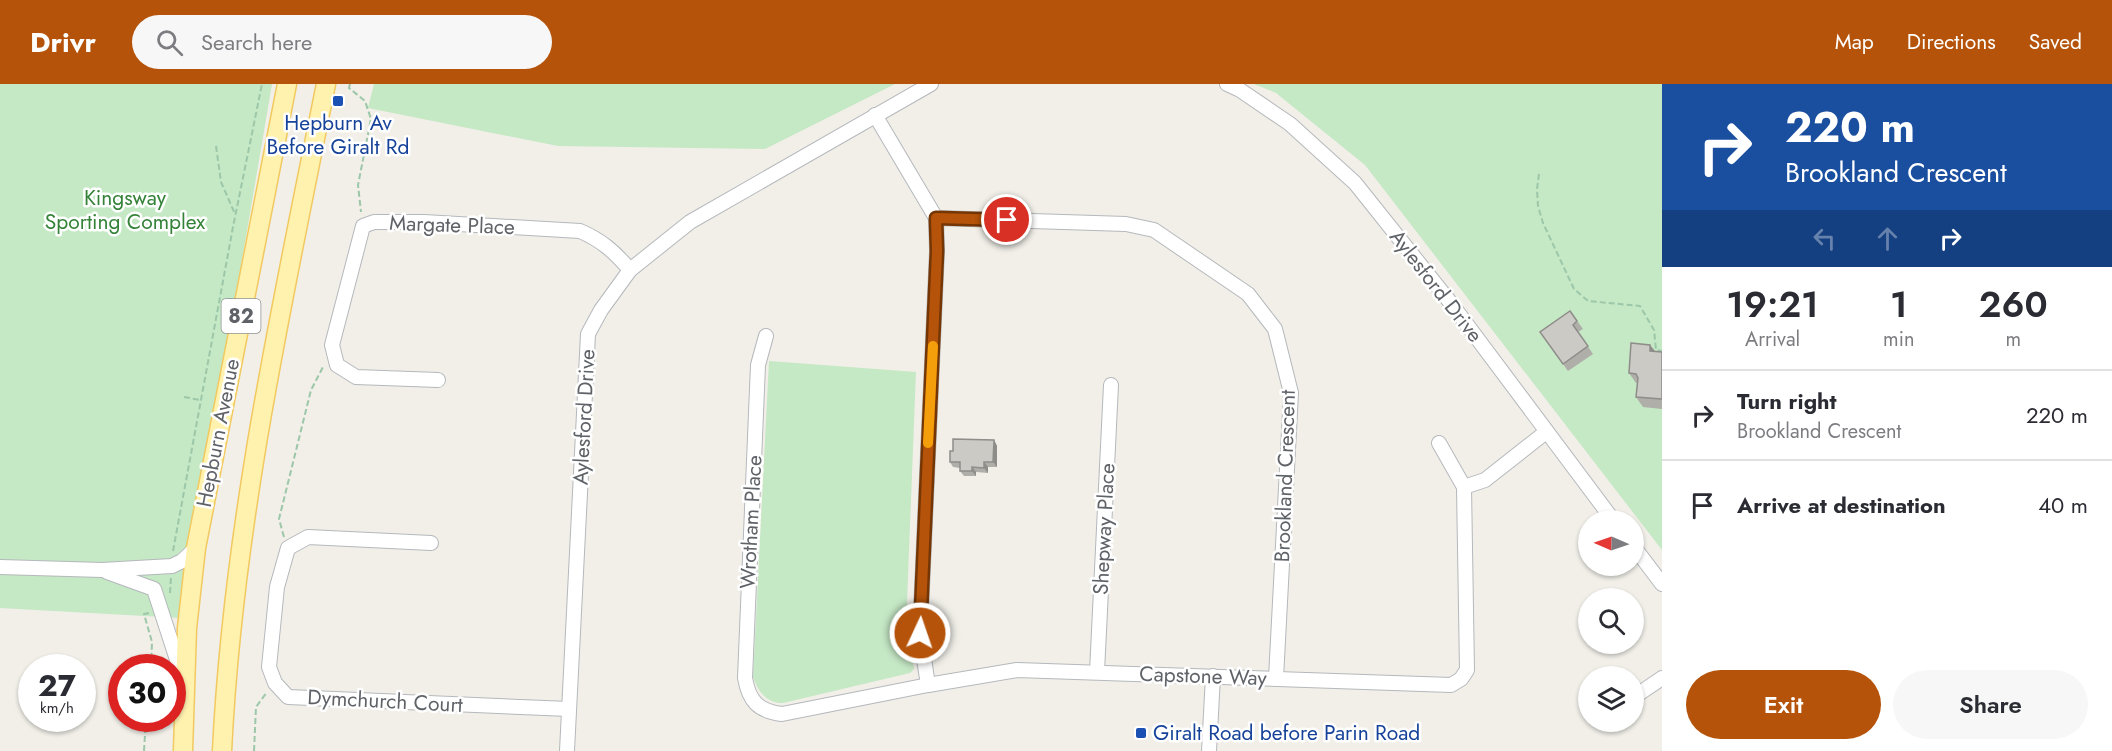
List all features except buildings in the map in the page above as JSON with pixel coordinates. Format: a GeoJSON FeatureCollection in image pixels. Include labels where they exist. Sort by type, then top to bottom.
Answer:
{"type":"FeatureCollection","features":[{"type":"Feature","properties":{"kind":"main road","name":"Hepburn Avenue"},"geometry":{"type":"LineString","coordinates":[[186,656],[196,548],[287,84]]}},
{"type":"Feature","properties":{"kind":"main road","name":"Hepburn Avenue"},"geometry":{"type":"LineString","coordinates":[[222,751],[230,632],[255,449],[326,84]]}},
{"type":"Feature","properties":{"kind":"main road","name":"Hepburn Avenue"},"geometry":{"type":"LineString","coordinates":[[183,751],[184,732]]}},
{"type":"Feature","properties":{"kind":"street","name":"Aylesford Drive"},"geometry":{"type":"LineString","coordinates":[[567,751],[588,334],[601,310],[630,270],[690,222],[930,84]]}},
{"type":"Feature","properties":{"kind":"street","name":"Aylesford Drive"},"geometry":{"type":"LineString","coordinates":[[1227,84],[1240,90],[1290,124],[1355,183],[1450,302],[1605,510]]}},
{"type":"Feature","properties":{"kind":"street"},"geometry":{"type":"LineString","coordinates":[[875,115],[936,218],[937,251],[920,633],[928,684]]}},
{"type":"Feature","properties":{"kind":"street","name":"Brookland Crescent"},"geometry":{"type":"LineString","coordinates":[[936,218],[1126,224],[1154,230],[1248,294],[1275,329],[1291,393],[1276,678]]}},
{"type":"Feature","properties":{"kind":"street","name":"Margate Place"},"geometry":{"type":"LineString","coordinates":[[332,345],[363,226],[374,222],[424,222],[580,231],[593,236],[613,250],[630,270]]}},
{"type":"Feature","properties":{"kind":"street","name":"Wrotham Place"},"geometry":{"type":"LineString","coordinates":[[757,705],[748,694],[744,678],[758,365],[766,336]]}},
{"type":"Feature","properties":{"kind":"street"},"geometry":{"type":"LineString","coordinates":[[332,345],[337,365],[356,376],[438,380]]}},
{"type":"Feature","properties":{"kind":"street","name":"Shepway Place"},"geometry":{"type":"LineString","coordinates":[[1097,672],[1111,386]]}},
{"type":"Feature","properties":{"kind":"street"},"geometry":{"type":"LineString","coordinates":[[1464,487],[1485,480],[1546,432]]}},
{"type":"Feature","properties":{"kind":"street","name":"Capstone Way"},"geometry":{"type":"LineString","coordinates":[[757,705],[770,713],[782,714],[928,684],[1017,670],[1451,685],[1461,679],[1467,670],[1464,487],[1438,443]]}},
{"type":"Feature","properties":{"kind":"street"},"geometry":{"type":"LineString","coordinates":[[274,683],[269,667],[277,587],[288,549],[308,537],[431,543]]}},
{"type":"Feature","properties":{"kind":"street"},"geometry":{"type":"LineString","coordinates":[[0,567],[102,570],[172,566],[182,561],[196,548]]}},
{"type":"Feature","properties":{"kind":"street"},"geometry":{"type":"LineString","coordinates":[[1644,560],[1662,584]]}},
{"type":"Feature","properties":{"kind":"street"},"geometry":{"type":"LineString","coordinates":[[102,570],[154,589],[176,654]]}},
{"type":"Feature","properties":{"kind":"street"},"geometry":{"type":"LineString","coordinates":[[1209,751],[1213,676]]}},
{"type":"Feature","properties":{"kind":"street"},"geometry":{"type":"LineString","coordinates":[[1644,690],[1662,678]]}},
{"type":"Feature","properties":{"kind":"street","name":"Dymchurch Court"},"geometry":{"type":"LineString","coordinates":[[274,683],[288,697],[569,710]]}},
{"type":"Feature","properties":{"kind":"path"},"geometry":{"type":"LineString","coordinates":[[152,654],[152,642],[144,614],[162,609],[169,602],[178,518],[235,214],[262,84]]}},
{"type":"Feature","properties":{"kind":"path"},"geometry":{"type":"LineString","coordinates":[[340,84],[349,86],[365,101],[371,119],[358,185],[363,226]]}},
{"type":"Feature","properties":{"kind":"path"},"geometry":{"type":"LineString","coordinates":[[216,146],[221,182],[235,214]]}},
{"type":"Feature","properties":{"kind":"path"},"geometry":{"type":"LineString","coordinates":[[1539,174],[1537,189],[1543,223],[1574,289],[1588,301],[1640,306],[1654,330],[1656,350],[1662,351]]}},
{"type":"Feature","properties":{"kind":"path"},"geometry":{"type":"LineString","coordinates":[[288,549],[279,519],[311,390],[332,345]]}},
{"type":"Feature","properties":{"kind":"path"},"geometry":{"type":"LineString","coordinates":[[184,397],[200,400]]}},
{"type":"Feature","properties":{"kind":"path"},"geometry":{"type":"LineString","coordinates":[[254,751],[256,707],[274,683]]}},
{"type":"Feature","properties":{"kind":"path"},"geometry":{"type":"LineString","coordinates":[[144,751],[145,732]]}},
{"type":"Feature","properties":{"kind":"green space","name":"Kingsway Sporting Complex"},"geometry":{"type":"Polygon","coordinates":[[[0,84],[272,84],[181,618],[0,608],[0,84]]]}},
{"type":"Feature","properties":{"kind":"green space"},"geometry":{"type":"Polygon","coordinates":[[[374,84],[895,84],[765,149],[558,146],[368,108],[374,84]]]}},
{"type":"Feature","properties":{"kind":"green space"},"geometry":{"type":"Polygon","coordinates":[[[1254,84],[1662,84],[1662,550],[1644,527],[1644,510],[1631,510],[1365,165],[1276,93],[1254,84]]]}},
{"type":"Feature","properties":{"kind":"green space"},"geometry":{"type":"Polygon","coordinates":[[[769,361],[916,372],[906,627],[914,669],[910,673],[783,703],[768,699],[760,692],[755,682],[753,677],[769,361]]]}},
{"type":"Feature","properties":{"kind":"slow traffic"},"geometry":{"type":"LineString","coordinates":[[928,443],[933,346]]}},
{"type":"Feature","properties":{"kind":"place","name":"Hepburn Av Before Giralt Rd"},"geometry":{"type":"Point","coordinates":[338,101]}},
{"type":"Feature","properties":{"kind":"place","name":"Giralt Road before Parin Road"},"geometry":{"type":"Point","coordinates":[1141,733]}},
{"type":"Feature","properties":{"kind":"route"},"geometry":{"type":"LineString","coordinates":[[920,633],[937,251],[936,218],[1007,220]]}}]}
